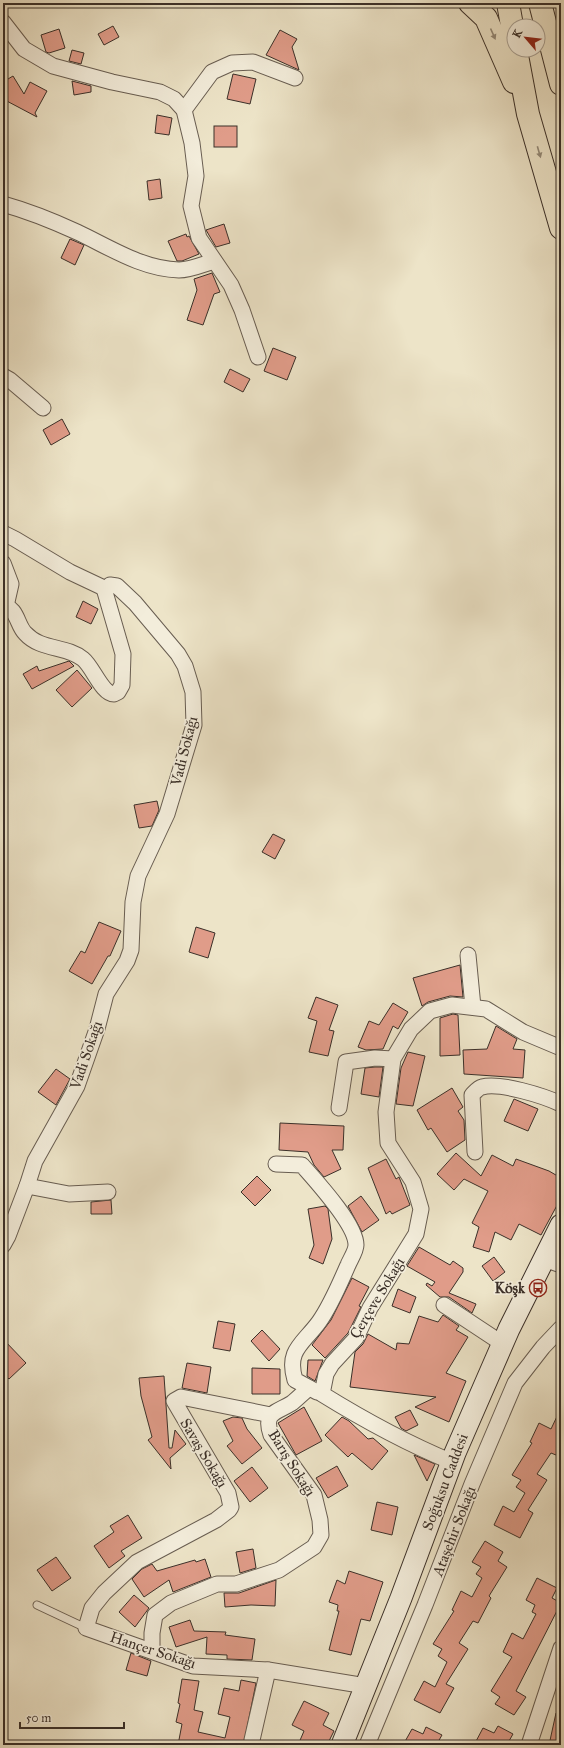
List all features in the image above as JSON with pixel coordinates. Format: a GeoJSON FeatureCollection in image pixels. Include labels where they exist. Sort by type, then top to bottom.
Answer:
{"type":"FeatureCollection","features":[{"type":"Feature","properties":{"kind":"highway"},"geometry":{"type":"LineString","coordinates":[[470,3],[486,18],[528,114]]}},
{"type":"Feature","properties":{"kind":"highway"},"geometry":{"type":"LineString","coordinates":[[508,3],[511,18]]}},
{"type":"Feature","properties":{"kind":"highway"},"geometry":{"type":"LineString","coordinates":[[540,3],[561,84]]}},
{"type":"Feature","properties":{"kind":"highway"},"geometry":{"type":"LineString","coordinates":[[518,58],[528,114],[561,228]]}},
{"type":"Feature","properties":{"kind":"main road","name":"Soğuksu Caddesi"},"geometry":{"type":"LineString","coordinates":[[342,1745],[452,1462],[503,1344],[552,1262],[560,1228]]}},
{"type":"Feature","properties":{"kind":"street"},"geometry":{"type":"LineString","coordinates":[[3,22],[24,49],[53,66],[112,82],[160,92],[174,99],[184,110],[192,143],[196,176],[191,206],[199,238],[231,285],[242,310],[258,357]]}},
{"type":"Feature","properties":{"kind":"street"},"geometry":{"type":"LineString","coordinates":[[184,110],[212,72],[232,63],[253,62],[295,78]]}},
{"type":"Feature","properties":{"kind":"street"},"geometry":{"type":"LineString","coordinates":[[3,204],[21,209],[77,232],[121,255],[162,268],[180,270],[214,261]]}},
{"type":"Feature","properties":{"kind":"street"},"geometry":{"type":"LineString","coordinates":[[3,376],[10,380],[43,408]]}},
{"type":"Feature","properties":{"kind":"street","name":"Vadi Sokağı"},"geometry":{"type":"LineString","coordinates":[[3,533],[70,572],[106,589],[114,585],[121,588],[178,654],[185,666],[193,692],[194,725],[167,814],[138,876],[133,902],[131,950],[127,961],[106,994],[95,1036],[77,1086],[35,1161],[8,1236],[3,1245]]}},
{"type":"Feature","properties":{"kind":"street"},"geometry":{"type":"LineString","coordinates":[[3,563],[12,584],[4,606],[13,611],[21,629],[30,639],[44,646],[76,654],[88,664],[105,690],[114,694],[118,692],[122,685],[124,654],[105,596],[106,589]]}},
{"type":"Feature","properties":{"kind":"street"},"geometry":{"type":"LineString","coordinates":[[468,955],[473,1007]]}},
{"type":"Feature","properties":{"kind":"street","name":"Çerçeve Sokağı"},"geometry":{"type":"LineString","coordinates":[[316,1391],[329,1369],[346,1347],[356,1338],[370,1308],[416,1234],[421,1209],[413,1182],[388,1143],[386,1112],[393,1059],[410,1029],[430,1011],[452,1004],[486,1009],[523,1032],[561,1048]]}},
{"type":"Feature","properties":{"kind":"street"},"geometry":{"type":"LineString","coordinates":[[339,1108],[346,1062],[375,1058],[393,1059]]}},
{"type":"Feature","properties":{"kind":"street"},"geometry":{"type":"LineString","coordinates":[[474,1152],[472,1095],[480,1088],[493,1086],[545,1096],[561,1104]]}},
{"type":"Feature","properties":{"kind":"street"},"geometry":{"type":"LineString","coordinates":[[276,1164],[302,1164],[350,1225],[356,1246],[337,1291],[318,1323],[302,1340],[294,1353],[291,1368],[295,1380],[377,1428],[422,1450],[452,1462]]}},
{"type":"Feature","properties":{"kind":"street"},"geometry":{"type":"LineString","coordinates":[[27,1186],[69,1194],[108,1192]]}},
{"type":"Feature","properties":{"kind":"street"},"geometry":{"type":"LineString","coordinates":[[444,1305],[503,1344]]}},
{"type":"Feature","properties":{"kind":"street","name":"Ataşehir Sokağı"},"geometry":{"type":"LineString","coordinates":[[367,1745],[422,1612],[472,1484],[515,1383],[543,1347],[561,1328]]}},
{"type":"Feature","properties":{"kind":"street","name":"Barış Sokağı"},"geometry":{"type":"LineString","coordinates":[[152,1651],[152,1633],[155,1615],[171,1603],[217,1584],[236,1584],[279,1570],[314,1547],[320,1535],[320,1520],[314,1495],[271,1435],[267,1424],[271,1415],[316,1391]]}},
{"type":"Feature","properties":{"kind":"street","name":"Savaş Sokağı"},"geometry":{"type":"LineString","coordinates":[[86,1628],[92,1608],[104,1593],[137,1562],[216,1520],[229,1510],[231,1506],[228,1493],[174,1401],[181,1397],[271,1415]]}},
{"type":"Feature","properties":{"kind":"street","name":"Hançer Sokağı"},"geometry":{"type":"LineString","coordinates":[[86,1628],[193,1666],[268,1670],[366,1686]]}},
{"type":"Feature","properties":{"kind":"street"},"geometry":{"type":"LineString","coordinates":[[529,1745],[561,1648]]}},
{"type":"Feature","properties":{"kind":"street"},"geometry":{"type":"LineString","coordinates":[[252,1740],[268,1670]]}},
{"type":"Feature","properties":{"kind":"lane"},"geometry":{"type":"LineString","coordinates":[[37,1605],[86,1628]]}},
{"type":"Feature","properties":{"kind":"building"},"geometry":{"type":"Polygon","coordinates":[[[113,26],[119,37],[104,45],[98,34],[113,26]]]}},
{"type":"Feature","properties":{"kind":"building"},"geometry":{"type":"Polygon","coordinates":[[[59,29],[65,48],[49,53],[46,52],[41,35],[59,29]]]}},
{"type":"Feature","properties":{"kind":"building"},"geometry":{"type":"Polygon","coordinates":[[[280,30],[297,39],[292,47],[299,70],[266,55],[280,30]]]}},
{"type":"Feature","properties":{"kind":"building"},"geometry":{"type":"Polygon","coordinates":[[[72,50],[84,53],[81,64],[69,61],[72,50]]]}},
{"type":"Feature","properties":{"kind":"building"},"geometry":{"type":"Polygon","coordinates":[[[233,74],[256,79],[250,104],[227,99],[233,74]]]}},
{"type":"Feature","properties":{"kind":"building"},"geometry":{"type":"Polygon","coordinates":[[[13,76],[24,94],[30,82],[47,91],[35,113],[37,117],[3,99],[3,82],[13,76]]]}},
{"type":"Feature","properties":{"kind":"building"},"geometry":{"type":"Polygon","coordinates":[[[72,81],[91,86],[91,92],[74,95],[72,81]]]}},
{"type":"Feature","properties":{"kind":"building"},"geometry":{"type":"Polygon","coordinates":[[[157,115],[172,118],[169,135],[155,133],[157,115]]]}},
{"type":"Feature","properties":{"kind":"building"},"geometry":{"type":"Polygon","coordinates":[[[214,126],[237,126],[237,147],[214,147],[214,126]]]}},
{"type":"Feature","properties":{"kind":"building"},"geometry":{"type":"Polygon","coordinates":[[[160,179],[162,198],[149,200],[147,181],[160,179]]]}},
{"type":"Feature","properties":{"kind":"building"},"geometry":{"type":"Polygon","coordinates":[[[224,224],[230,243],[216,247],[206,230],[224,224]]]}},
{"type":"Feature","properties":{"kind":"building"},"geometry":{"type":"Polygon","coordinates":[[[186,234],[187,237],[189,236],[199,254],[182,261],[177,261],[168,241],[186,234]]]}},
{"type":"Feature","properties":{"kind":"building"},"geometry":{"type":"Polygon","coordinates":[[[70,239],[84,245],[75,265],[61,258],[70,239]]]}},
{"type":"Feature","properties":{"kind":"building"},"geometry":{"type":"Polygon","coordinates":[[[212,273],[220,292],[214,294],[203,325],[187,320],[197,290],[194,279],[212,273]]]}},
{"type":"Feature","properties":{"kind":"building"},"geometry":{"type":"Polygon","coordinates":[[[273,348],[296,357],[287,380],[264,371],[273,348]]]}},
{"type":"Feature","properties":{"kind":"building"},"geometry":{"type":"Polygon","coordinates":[[[230,369],[250,379],[243,392],[224,382],[230,369]]]}},
{"type":"Feature","properties":{"kind":"building"},"geometry":{"type":"Polygon","coordinates":[[[62,419],[70,434],[51,445],[43,430],[62,419]]]}},
{"type":"Feature","properties":{"kind":"building"},"geometry":{"type":"Polygon","coordinates":[[[83,601],[98,609],[91,624],[76,617],[83,601]]]}},
{"type":"Feature","properties":{"kind":"building"},"geometry":{"type":"Polygon","coordinates":[[[69,661],[74,666],[32,689],[23,674],[37,666],[39,671],[69,661]]]}},
{"type":"Feature","properties":{"kind":"building"},"geometry":{"type":"Polygon","coordinates":[[[77,670],[92,688],[72,707],[56,690],[77,670]]]}},
{"type":"Feature","properties":{"kind":"building"},"geometry":{"type":"Polygon","coordinates":[[[157,801],[159,810],[152,826],[139,828],[134,805],[157,801]]]}},
{"type":"Feature","properties":{"kind":"building"},"geometry":{"type":"Polygon","coordinates":[[[273,834],[285,840],[275,859],[262,852],[273,834]]]}},
{"type":"Feature","properties":{"kind":"building"},"geometry":{"type":"Polygon","coordinates":[[[99,922],[121,931],[110,956],[108,956],[92,984],[69,971],[81,951],[85,953],[99,922]]]}},
{"type":"Feature","properties":{"kind":"building"},"geometry":{"type":"Polygon","coordinates":[[[196,927],[215,933],[208,958],[189,952],[196,927]]]}},
{"type":"Feature","properties":{"kind":"building"},"geometry":{"type":"Polygon","coordinates":[[[460,965],[463,997],[450,996],[428,1002],[422,1006],[413,978],[460,965]]]}},
{"type":"Feature","properties":{"kind":"building"},"geometry":{"type":"Polygon","coordinates":[[[316,997],[338,1005],[329,1030],[334,1031],[328,1056],[309,1052],[317,1021],[308,1018],[316,997]]]}},
{"type":"Feature","properties":{"kind":"building"},"geometry":{"type":"Polygon","coordinates":[[[393,1003],[408,1012],[398,1029],[393,1026],[383,1049],[366,1050],[358,1047],[369,1021],[379,1025],[393,1003]]]}},
{"type":"Feature","properties":{"kind":"building"},"geometry":{"type":"Polygon","coordinates":[[[453,1014],[458,1015],[460,1055],[440,1056],[440,1018],[453,1014]]]}},
{"type":"Feature","properties":{"kind":"building"},"geometry":{"type":"Polygon","coordinates":[[[496,1026],[517,1039],[513,1049],[525,1050],[523,1078],[464,1074],[463,1050],[487,1049],[496,1026]]]}},
{"type":"Feature","properties":{"kind":"building"},"geometry":{"type":"Polygon","coordinates":[[[408,1052],[425,1056],[413,1106],[396,1104],[401,1068],[408,1052]]]}},
{"type":"Feature","properties":{"kind":"building"},"geometry":{"type":"Polygon","coordinates":[[[383,1067],[379,1097],[361,1094],[365,1068],[383,1067]]]}},
{"type":"Feature","properties":{"kind":"building"},"geometry":{"type":"Polygon","coordinates":[[[56,1069],[70,1079],[56,1105],[38,1092],[56,1069]]]}},
{"type":"Feature","properties":{"kind":"building"},"geometry":{"type":"Polygon","coordinates":[[[452,1088],[463,1107],[458,1111],[464,1120],[465,1140],[447,1152],[431,1128],[428,1130],[417,1110],[452,1088]]]}},
{"type":"Feature","properties":{"kind":"building"},"geometry":{"type":"Polygon","coordinates":[[[514,1099],[538,1109],[528,1131],[504,1121],[514,1099]]]}},
{"type":"Feature","properties":{"kind":"building"},"geometry":{"type":"Polygon","coordinates":[[[280,1123],[344,1126],[343,1150],[332,1150],[341,1169],[324,1177],[314,1165],[308,1152],[279,1150],[280,1123]]]}},
{"type":"Feature","properties":{"kind":"building"},"geometry":{"type":"Polygon","coordinates":[[[456,1153],[481,1176],[492,1155],[513,1166],[516,1159],[549,1171],[561,1178],[561,1198],[541,1235],[519,1224],[511,1240],[495,1232],[489,1252],[473,1247],[479,1227],[472,1223],[488,1191],[464,1179],[454,1190],[437,1174],[456,1153]]]}},
{"type":"Feature","properties":{"kind":"building"},"geometry":{"type":"Polygon","coordinates":[[[386,1159],[396,1179],[399,1177],[410,1205],[392,1214],[390,1211],[386,1214],[368,1168],[386,1159]]]}},
{"type":"Feature","properties":{"kind":"building"},"geometry":{"type":"Polygon","coordinates":[[[257,1176],[271,1190],[255,1206],[241,1192],[257,1176]]]}},
{"type":"Feature","properties":{"kind":"building"},"geometry":{"type":"Polygon","coordinates":[[[361,1196],[379,1220],[362,1232],[348,1206],[361,1196]]]}},
{"type":"Feature","properties":{"kind":"building"},"geometry":{"type":"Polygon","coordinates":[[[111,1200],[112,1214],[91,1214],[91,1202],[111,1200]]]}},
{"type":"Feature","properties":{"kind":"building"},"geometry":{"type":"Polygon","coordinates":[[[325,1206],[328,1209],[332,1239],[323,1264],[309,1258],[314,1245],[308,1209],[325,1206]]]}},
{"type":"Feature","properties":{"kind":"building"},"geometry":{"type":"Polygon","coordinates":[[[419,1247],[450,1265],[453,1261],[463,1268],[463,1272],[449,1293],[476,1304],[472,1313],[449,1297],[440,1297],[426,1285],[427,1283],[432,1286],[435,1282],[407,1266],[419,1247]]]}},
{"type":"Feature","properties":{"kind":"building"},"geometry":{"type":"Polygon","coordinates":[[[494,1257],[505,1272],[493,1281],[482,1266],[494,1257]]]}},
{"type":"Feature","properties":{"kind":"building"},"geometry":{"type":"Polygon","coordinates":[[[352,1278],[369,1287],[359,1306],[361,1307],[348,1333],[325,1358],[312,1345],[331,1320],[352,1278]]]}},
{"type":"Feature","properties":{"kind":"building"},"geometry":{"type":"Polygon","coordinates":[[[398,1289],[416,1297],[410,1313],[392,1306],[398,1289]]]}},
{"type":"Feature","properties":{"kind":"building"},"geometry":{"type":"Polygon","coordinates":[[[443,1315],[459,1326],[456,1330],[468,1337],[446,1373],[466,1381],[449,1422],[415,1407],[436,1397],[350,1387],[355,1352],[363,1344],[368,1334],[396,1350],[397,1343],[409,1344],[419,1316],[438,1322],[443,1315]]]}},
{"type":"Feature","properties":{"kind":"building"},"geometry":{"type":"Polygon","coordinates":[[[218,1321],[235,1324],[230,1351],[213,1348],[218,1321]]]}},
{"type":"Feature","properties":{"kind":"building"},"geometry":{"type":"Polygon","coordinates":[[[262,1330],[280,1349],[269,1361],[251,1341],[262,1330]]]}},
{"type":"Feature","properties":{"kind":"building"},"geometry":{"type":"Polygon","coordinates":[[[3,1339],[26,1363],[9,1379],[3,1373],[3,1339]]]}},
{"type":"Feature","properties":{"kind":"building"},"geometry":{"type":"Polygon","coordinates":[[[308,1360],[323,1360],[315,1381],[307,1376],[308,1360]]]}},
{"type":"Feature","properties":{"kind":"building"},"geometry":{"type":"Polygon","coordinates":[[[187,1363],[211,1367],[207,1393],[182,1388],[187,1363]]]}},
{"type":"Feature","properties":{"kind":"building"},"geometry":{"type":"Polygon","coordinates":[[[252,1368],[280,1369],[280,1394],[252,1394],[252,1368]]]}},
{"type":"Feature","properties":{"kind":"building"},"geometry":{"type":"Polygon","coordinates":[[[164,1376],[169,1448],[172,1448],[175,1430],[186,1444],[170,1458],[171,1469],[148,1440],[152,1437],[141,1396],[139,1378],[164,1376]]]}},
{"type":"Feature","properties":{"kind":"building"},"geometry":{"type":"Polygon","coordinates":[[[304,1407],[322,1441],[296,1455],[278,1423],[304,1407]]]}},
{"type":"Feature","properties":{"kind":"building"},"geometry":{"type":"Polygon","coordinates":[[[561,1408],[561,1446],[556,1455],[551,1453],[537,1474],[547,1480],[528,1510],[533,1513],[520,1538],[494,1525],[503,1506],[514,1512],[525,1493],[516,1487],[521,1480],[512,1475],[532,1443],[530,1442],[539,1423],[551,1429],[561,1408]]]}},
{"type":"Feature","properties":{"kind":"building"},"geometry":{"type":"Polygon","coordinates":[[[410,1410],[418,1425],[406,1431],[401,1428],[395,1417],[410,1410]]]}},
{"type":"Feature","properties":{"kind":"building"},"geometry":{"type":"Polygon","coordinates":[[[233,1417],[242,1418],[247,1429],[262,1448],[242,1464],[227,1446],[233,1441],[223,1421],[233,1417]]]}},
{"type":"Feature","properties":{"kind":"building"},"geometry":{"type":"Polygon","coordinates":[[[342,1417],[349,1421],[368,1439],[373,1438],[388,1451],[372,1470],[352,1453],[348,1457],[325,1435],[342,1417]]]}},
{"type":"Feature","properties":{"kind":"building"},"geometry":{"type":"Polygon","coordinates":[[[414,1455],[435,1464],[427,1481],[414,1455]]]}},
{"type":"Feature","properties":{"kind":"building"},"geometry":{"type":"Polygon","coordinates":[[[337,1466],[348,1486],[328,1498],[316,1478],[337,1466]]]}},
{"type":"Feature","properties":{"kind":"building"},"geometry":{"type":"Polygon","coordinates":[[[252,1467],[268,1488],[250,1502],[234,1481],[252,1467]]]}},
{"type":"Feature","properties":{"kind":"building"},"geometry":{"type":"Polygon","coordinates":[[[377,1502],[398,1507],[392,1535],[371,1530],[377,1502]]]}},
{"type":"Feature","properties":{"kind":"building"},"geometry":{"type":"Polygon","coordinates":[[[128,1515],[142,1538],[121,1551],[125,1556],[109,1568],[94,1546],[114,1532],[110,1526],[128,1515]]]}},
{"type":"Feature","properties":{"kind":"building"},"geometry":{"type":"Polygon","coordinates":[[[485,1541],[503,1552],[498,1561],[507,1567],[489,1596],[491,1598],[478,1623],[473,1621],[459,1643],[468,1649],[446,1684],[454,1688],[440,1713],[414,1700],[424,1681],[435,1687],[447,1662],[438,1656],[442,1649],[433,1644],[454,1611],[452,1610],[461,1591],[472,1597],[482,1578],[476,1574],[481,1567],[472,1562],[485,1541]]]}},
{"type":"Feature","properties":{"kind":"building"},"geometry":{"type":"Polygon","coordinates":[[[253,1549],[256,1568],[240,1573],[236,1552],[253,1549]]]}},
{"type":"Feature","properties":{"kind":"building"},"geometry":{"type":"Polygon","coordinates":[[[56,1557],[71,1578],[52,1591],[37,1570],[56,1557]]]}},
{"type":"Feature","properties":{"kind":"building"},"geometry":{"type":"Polygon","coordinates":[[[205,1559],[211,1577],[173,1592],[169,1580],[144,1597],[132,1579],[142,1569],[152,1564],[157,1571],[195,1560],[196,1562],[205,1559]]]}},
{"type":"Feature","properties":{"kind":"building"},"geometry":{"type":"Polygon","coordinates":[[[349,1571],[383,1582],[370,1621],[361,1619],[351,1655],[329,1650],[339,1611],[337,1611],[338,1605],[329,1602],[337,1580],[345,1584],[349,1571]]]}},
{"type":"Feature","properties":{"kind":"building"},"geometry":{"type":"Polygon","coordinates":[[[537,1578],[557,1588],[552,1598],[561,1603],[516,1691],[526,1697],[514,1715],[495,1704],[500,1697],[491,1691],[512,1657],[503,1652],[512,1633],[523,1639],[536,1614],[532,1612],[535,1605],[526,1600],[537,1578]]]}},
{"type":"Feature","properties":{"kind":"building"},"geometry":{"type":"Polygon","coordinates":[[[276,1580],[275,1606],[251,1605],[225,1607],[224,1593],[239,1593],[276,1580]]]}},
{"type":"Feature","properties":{"kind":"building"},"geometry":{"type":"Polygon","coordinates":[[[134,1595],[149,1608],[135,1627],[119,1612],[134,1595]]]}},
{"type":"Feature","properties":{"kind":"building"},"geometry":{"type":"Polygon","coordinates":[[[190,1620],[194,1631],[226,1632],[225,1635],[255,1639],[252,1660],[227,1659],[227,1655],[206,1654],[207,1637],[176,1647],[169,1627],[190,1620]]]}},
{"type":"Feature","properties":{"kind":"building"},"geometry":{"type":"Polygon","coordinates":[[[131,1653],[151,1661],[147,1676],[126,1670],[131,1653]]]}},
{"type":"Feature","properties":{"kind":"building"},"geometry":{"type":"Polygon","coordinates":[[[182,1679],[199,1681],[194,1710],[203,1712],[198,1732],[225,1738],[230,1717],[218,1714],[224,1688],[239,1691],[241,1680],[256,1683],[244,1743],[235,1741],[234,1745],[178,1745],[182,1724],[176,1722],[180,1704],[178,1703],[182,1679]]]}},
{"type":"Feature","properties":{"kind":"building"},"geometry":{"type":"Polygon","coordinates":[[[304,1701],[329,1713],[323,1725],[334,1731],[327,1745],[298,1745],[304,1731],[292,1725],[304,1701]]]}},
{"type":"Feature","properties":{"kind":"building"},"geometry":{"type":"Polygon","coordinates":[[[556,1713],[561,1714],[561,1745],[549,1745],[556,1713]]]}},
{"type":"Feature","properties":{"kind":"building"},"geometry":{"type":"Polygon","coordinates":[[[498,1726],[513,1734],[509,1741],[517,1745],[474,1745],[483,1728],[494,1733],[498,1726]]]}},
{"type":"Feature","properties":{"kind":"building"},"geometry":{"type":"Polygon","coordinates":[[[426,1727],[442,1735],[438,1742],[443,1745],[403,1745],[412,1729],[423,1734],[426,1727]]]}},
{"type":"Feature","properties":{"kind":"place","name":"Köşk"},"geometry":{"type":"Point","coordinates":[538,1288]}}]}
